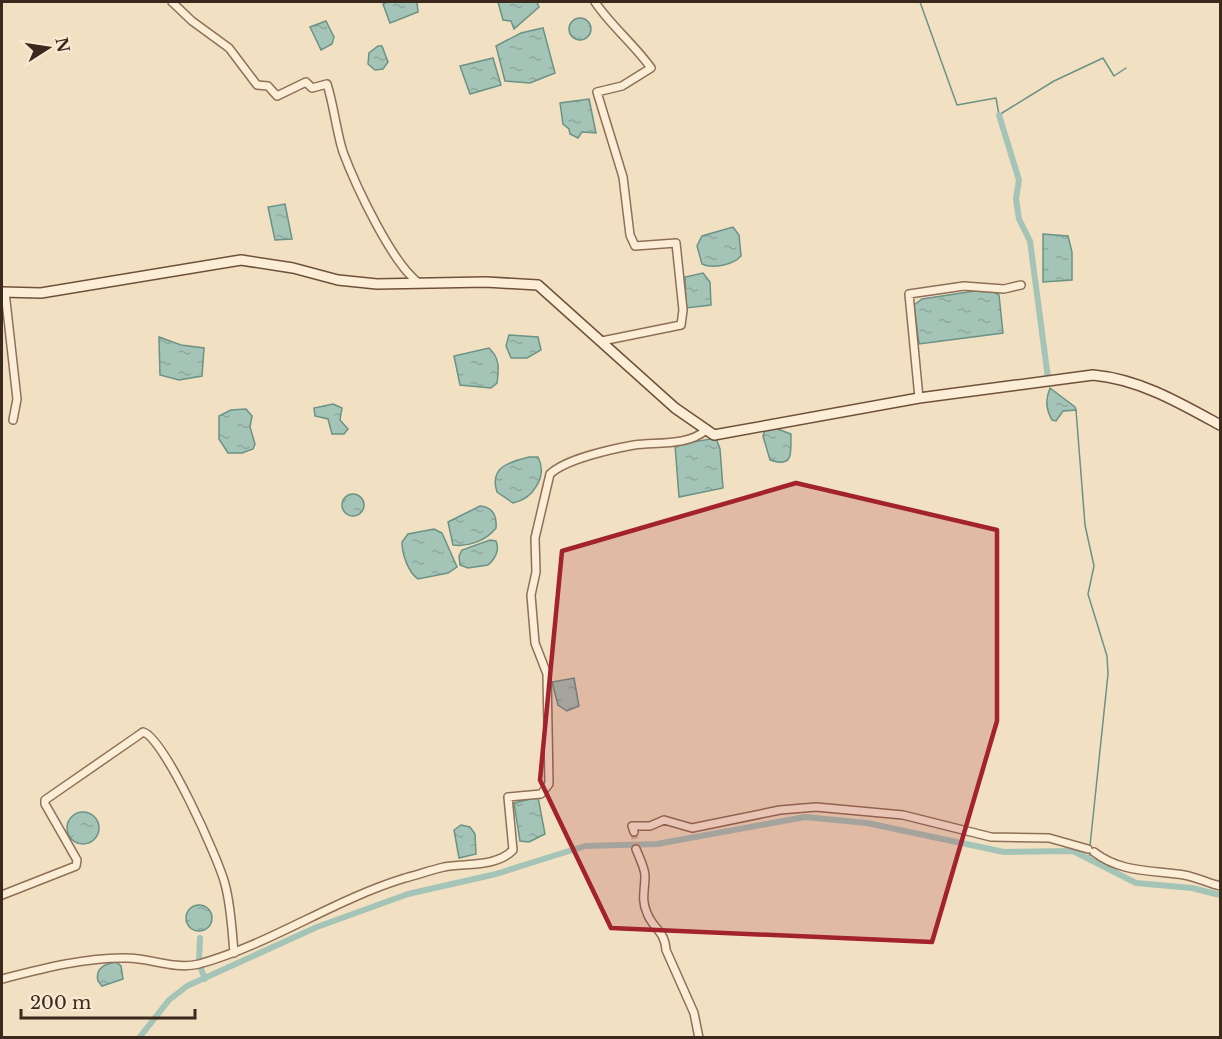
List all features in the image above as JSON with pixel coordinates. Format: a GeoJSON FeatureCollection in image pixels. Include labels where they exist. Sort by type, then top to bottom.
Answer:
{"type":"FeatureCollection","features":[{"type":"Feature","properties":{"kind":"street"},"geometry":{"type":"LineString","coordinates":[[172,2],[192,21],[229,48],[257,85],[268,86],[276,96],[306,82],[312,88],[327,84],[343,152],[374,219],[410,276],[419,283]]}},
{"type":"Feature","properties":{"kind":"street"},"geometry":{"type":"LineString","coordinates":[[595,2],[610,24],[635,46],[651,68],[622,86],[597,92],[623,177],[630,235],[635,246],[676,243],[683,310],[681,325],[602,341]]}},
{"type":"Feature","properties":{"kind":"street"},"geometry":{"type":"LineString","coordinates":[[13,420],[17,399],[3,292],[41,292],[241,260],[293,268],[338,280],[377,284],[486,282],[538,285],[675,408],[714,435],[919,398],[1074,376],[1106,376],[1149,389],[1221,425]]}},
{"type":"Feature","properties":{"kind":"street"},"geometry":{"type":"LineString","coordinates":[[919,398],[909,294],[964,286],[1004,289],[1021,285]]}},
{"type":"Feature","properties":{"kind":"street"},"geometry":{"type":"LineString","coordinates":[[2,979],[108,958],[129,958],[184,966],[234,953],[310,916],[402,879],[441,868],[494,861],[507,856],[513,850],[508,798],[541,794],[549,784],[546,674],[535,643],[531,595],[536,572],[535,538],[550,474],[558,467],[602,453],[633,446],[689,440],[706,430]]}},
{"type":"Feature","properties":{"kind":"street"},"geometry":{"type":"LineString","coordinates":[[2,896],[76,866],[77,860],[45,804],[45,800],[143,732],[148,733],[158,743],[214,854],[226,885],[234,953]]}},
{"type":"Feature","properties":{"kind":"street"},"geometry":{"type":"LineString","coordinates":[[634,832],[632,826],[650,826],[664,820],[692,828],[780,810],[816,807],[903,815],[992,837],[1048,838],[1091,851],[1129,869],[1185,875],[1221,886]]}},
{"type":"Feature","properties":{"kind":"street"},"geometry":{"type":"LineString","coordinates":[[636,849],[646,873],[643,898],[647,913],[653,926],[660,929],[665,938],[666,950],[694,1013],[699,1038]]}},
{"type":"Feature","properties":{"kind":"highlighted area"},"geometry":{"type":"Polygon","coordinates":[[[796,483],[997,530],[997,721],[932,942],[611,928],[540,780],[562,551],[796,483]]]}},
{"type":"Feature","properties":{"kind":"water"},"geometry":{"type":"Polygon","coordinates":[[[417,2],[418,12],[390,23],[383,4],[417,2]]]}},
{"type":"Feature","properties":{"kind":"water"},"geometry":{"type":"Polygon","coordinates":[[[498,2],[537,2],[539,7],[514,29],[511,21],[503,20],[498,2]]]}},
{"type":"Feature","properties":{"kind":"water"},"geometry":{"type":"Polygon","coordinates":[[[580,18],[588,21],[591,29],[588,37],[580,40],[572,37],[569,29],[572,21],[580,18]]]}},
{"type":"Feature","properties":{"kind":"water"},"geometry":{"type":"Polygon","coordinates":[[[326,21],[334,37],[332,44],[321,50],[310,27],[326,21]]]}},
{"type":"Feature","properties":{"kind":"water"},"geometry":{"type":"Polygon","coordinates":[[[543,28],[555,73],[530,83],[505,81],[496,46],[521,33],[543,28]]]}},
{"type":"Feature","properties":{"kind":"water"},"geometry":{"type":"Polygon","coordinates":[[[378,46],[382,46],[388,62],[383,69],[375,70],[368,64],[369,53],[378,46]]]}},
{"type":"Feature","properties":{"kind":"water"},"geometry":{"type":"Polygon","coordinates":[[[493,58],[501,85],[470,94],[460,66],[493,58]]]}},
{"type":"Feature","properties":{"kind":"water"},"geometry":{"type":"Polygon","coordinates":[[[589,99],[596,133],[582,132],[578,138],[570,134],[569,129],[563,124],[560,103],[589,99]]]}},
{"type":"Feature","properties":{"kind":"water"},"geometry":{"type":"Polygon","coordinates":[[[285,204],[292,239],[275,240],[268,207],[285,204]]]}},
{"type":"Feature","properties":{"kind":"water"},"geometry":{"type":"Polygon","coordinates":[[[733,227],[739,235],[741,256],[723,265],[702,264],[697,246],[702,236],[733,227]]]}},
{"type":"Feature","properties":{"kind":"water"},"geometry":{"type":"Polygon","coordinates":[[[1043,234],[1068,236],[1072,252],[1072,280],[1043,282],[1043,234]]]}},
{"type":"Feature","properties":{"kind":"water"},"geometry":{"type":"Polygon","coordinates":[[[703,273],[710,282],[711,305],[686,308],[685,277],[703,273]]]}},
{"type":"Feature","properties":{"kind":"water"},"geometry":{"type":"Polygon","coordinates":[[[975,291],[994,292],[999,295],[1003,333],[919,344],[914,305],[922,299],[975,291]]]}},
{"type":"Feature","properties":{"kind":"water"},"geometry":{"type":"Polygon","coordinates":[[[509,335],[538,337],[541,350],[527,358],[511,358],[506,346],[509,335]]]}},
{"type":"Feature","properties":{"kind":"water"},"geometry":{"type":"Polygon","coordinates":[[[159,337],[181,345],[204,348],[202,376],[179,380],[160,375],[159,337]]]}},
{"type":"Feature","properties":{"kind":"water"},"geometry":{"type":"Polygon","coordinates":[[[489,348],[498,364],[497,383],[491,388],[460,385],[454,356],[489,348]]]}},
{"type":"Feature","properties":{"kind":"water"},"geometry":{"type":"Polygon","coordinates":[[[1050,388],[1076,410],[1063,411],[1056,421],[1052,420],[1047,404],[1050,388]]]}},
{"type":"Feature","properties":{"kind":"water"},"geometry":{"type":"Polygon","coordinates":[[[333,404],[342,408],[340,420],[348,429],[344,434],[332,434],[328,419],[315,416],[314,408],[333,404]]]}},
{"type":"Feature","properties":{"kind":"water"},"geometry":{"type":"Polygon","coordinates":[[[246,409],[252,416],[250,427],[255,444],[253,449],[242,453],[228,453],[219,439],[219,416],[231,410],[246,409]]]}},
{"type":"Feature","properties":{"kind":"water"},"geometry":{"type":"Polygon","coordinates":[[[775,428],[791,434],[790,456],[784,462],[770,460],[763,436],[765,430],[775,428]]]}},
{"type":"Feature","properties":{"kind":"water"},"geometry":{"type":"Polygon","coordinates":[[[716,438],[720,449],[723,488],[679,497],[675,445],[716,438]]]}},
{"type":"Feature","properties":{"kind":"water"},"geometry":{"type":"Polygon","coordinates":[[[538,457],[541,464],[540,479],[527,497],[513,503],[497,492],[495,484],[498,471],[514,461],[538,457]]]}},
{"type":"Feature","properties":{"kind":"water"},"geometry":{"type":"Polygon","coordinates":[[[353,494],[361,497],[364,505],[361,513],[353,516],[345,513],[342,505],[345,497],[353,494]]]}},
{"type":"Feature","properties":{"kind":"water"},"geometry":{"type":"Polygon","coordinates":[[[480,506],[488,508],[493,513],[496,528],[492,533],[476,542],[453,545],[448,522],[480,506]]]}},
{"type":"Feature","properties":{"kind":"water"},"geometry":{"type":"Polygon","coordinates":[[[434,529],[442,533],[457,567],[448,573],[418,579],[406,562],[402,542],[408,534],[434,529]]]}},
{"type":"Feature","properties":{"kind":"water"},"geometry":{"type":"Polygon","coordinates":[[[490,540],[496,541],[497,551],[488,565],[468,568],[460,565],[459,556],[462,550],[490,540]]]}},
{"type":"Feature","properties":{"kind":"water"},"geometry":{"type":"Polygon","coordinates":[[[574,678],[579,706],[567,711],[558,705],[552,682],[574,678]]]}},
{"type":"Feature","properties":{"kind":"water"},"geometry":{"type":"Polygon","coordinates":[[[538,797],[545,834],[529,842],[520,841],[514,803],[538,797]]]}},
{"type":"Feature","properties":{"kind":"water"},"geometry":{"type":"Polygon","coordinates":[[[83,812],[95,816],[99,828],[95,840],[83,844],[71,840],[67,828],[71,816],[83,812]]]}},
{"type":"Feature","properties":{"kind":"water"},"geometry":{"type":"Polygon","coordinates":[[[461,825],[470,827],[475,834],[476,854],[459,858],[454,830],[461,825]]]}},
{"type":"Feature","properties":{"kind":"water"},"geometry":{"type":"Polygon","coordinates":[[[199,905],[208,909],[212,918],[208,927],[199,931],[190,927],[186,918],[190,909],[199,905]]]}},
{"type":"Feature","properties":{"kind":"water"},"geometry":{"type":"Polygon","coordinates":[[[116,962],[121,966],[123,979],[102,986],[97,977],[99,970],[105,965],[116,962]]]}},
{"type":"Feature","properties":{"kind":"waterway"},"geometry":{"type":"LineString","coordinates":[[920,2],[957,105],[996,98],[999,115]]}},
{"type":"Feature","properties":{"kind":"waterway"},"geometry":{"type":"LineString","coordinates":[[999,121],[1002,113],[1054,81],[1103,58],[1114,76],[1126,68]]}},
{"type":"Feature","properties":{"kind":"waterway"},"geometry":{"type":"LineString","coordinates":[[999,115],[1019,180],[1016,199],[1019,219],[1030,241],[1048,378]]}},
{"type":"Feature","properties":{"kind":"waterway"},"geometry":{"type":"LineString","coordinates":[[1076,410],[1085,525],[1094,566],[1088,594],[1107,656],[1108,674],[1090,846]]}},
{"type":"Feature","properties":{"kind":"waterway"},"geometry":{"type":"LineString","coordinates":[[139,1038],[169,1000],[187,986],[317,927],[408,894],[496,874],[585,846],[657,844],[805,817],[867,823],[1004,852],[1073,851],[1136,883],[1192,888],[1220,895]]}},
{"type":"Feature","properties":{"kind":"waterway"},"geometry":{"type":"LineString","coordinates":[[1089,859],[1090,851]]}},
{"type":"Feature","properties":{"kind":"waterway"},"geometry":{"type":"LineString","coordinates":[[199,961],[200,938]]}},
{"type":"Feature","properties":{"kind":"waterway"},"geometry":{"type":"LineString","coordinates":[[200,966],[205,979]]}},
{"type":"Feature","properties":{"kind":"tunnel"},"geometry":{"type":"LineString","coordinates":[[634,832],[636,849]]}}]}
